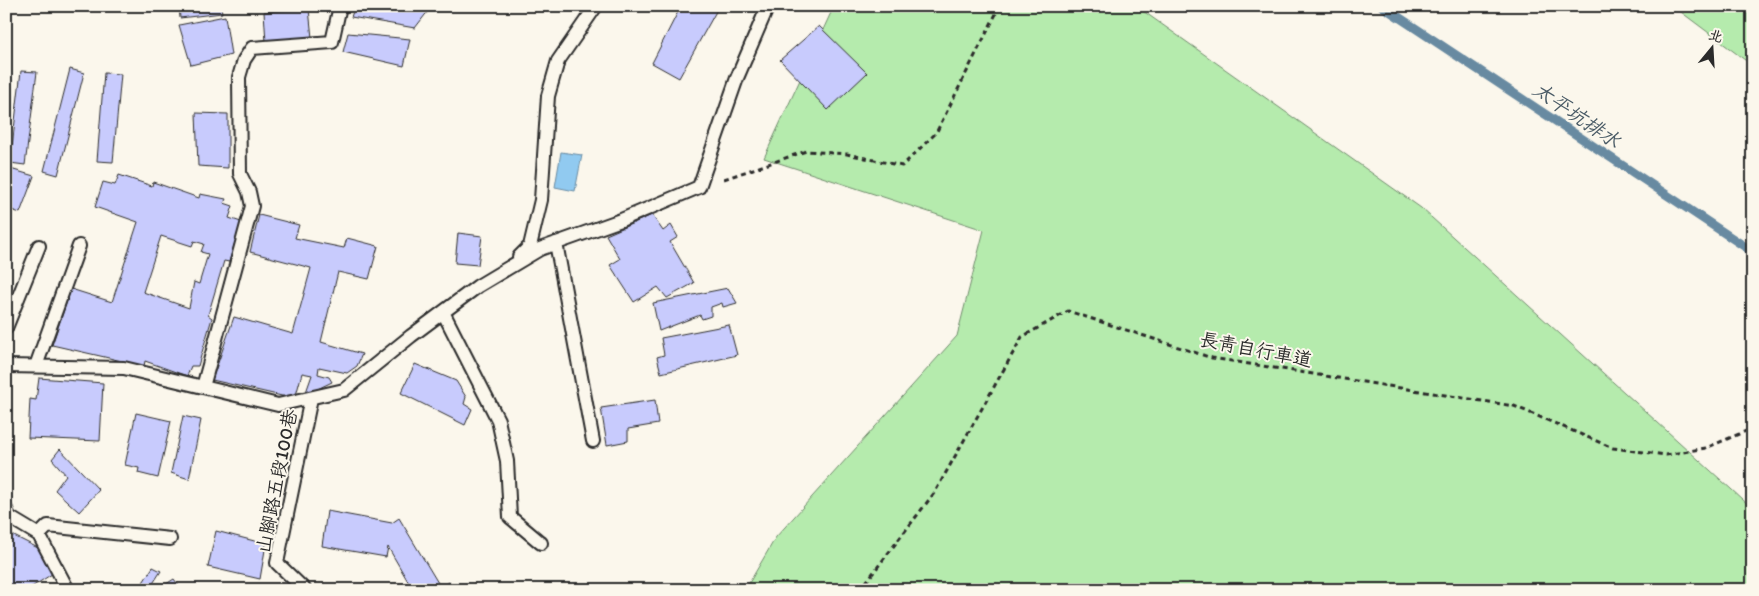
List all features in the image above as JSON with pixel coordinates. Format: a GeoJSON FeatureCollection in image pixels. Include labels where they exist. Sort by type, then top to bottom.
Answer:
{"type":"FeatureCollection","features":[{"type":"Feature","properties":{"kind":"lane"},"geometry":{"type":"LineString","coordinates":[[203,387],[252,206],[249,192],[240,174],[239,77],[244,60],[252,48],[332,42],[340,6]]}},
{"type":"Feature","properties":{"kind":"lane"},"geometry":{"type":"LineString","coordinates":[[506,270],[530,246],[540,200],[548,96],[558,61],[596,6]]}},
{"type":"Feature","properties":{"kind":"lane"},"geometry":{"type":"LineString","coordinates":[[6,366],[124,368],[278,405],[344,390],[478,286],[540,249],[621,220],[699,187],[737,78],[768,6]]}},
{"type":"Feature","properties":{"kind":"lane"},"geometry":{"type":"LineString","coordinates":[[556,243],[593,441]]}},
{"type":"Feature","properties":{"kind":"lane"},"geometry":{"type":"LineString","coordinates":[[6,328],[39,246]]}},
{"type":"Feature","properties":{"kind":"lane"},"geometry":{"type":"LineString","coordinates":[[36,366],[79,246]]}},
{"type":"Feature","properties":{"kind":"lane"},"geometry":{"type":"LineString","coordinates":[[443,312],[498,420],[507,461],[510,517],[541,543]]}},
{"type":"Feature","properties":{"kind":"lane","name":"山腳路五段100巷"},"geometry":{"type":"LineString","coordinates":[[305,590],[277,563],[311,398]]}},
{"type":"Feature","properties":{"kind":"lane"},"geometry":{"type":"LineString","coordinates":[[6,509],[8,517],[39,535],[68,590]]}},
{"type":"Feature","properties":{"kind":"lane"},"geometry":{"type":"LineString","coordinates":[[39,535],[48,526],[170,539]]}},
{"type":"Feature","properties":{"kind":"path"},"geometry":{"type":"LineString","coordinates":[[699,187],[806,151],[847,154],[902,166],[936,133],[1000,6]]}},
{"type":"Feature","properties":{"kind":"path","name":"長青自行車道"},"geometry":{"type":"LineString","coordinates":[[860,590],[935,492],[1022,337],[1068,311],[1212,358],[1514,406],[1613,448],[1666,455],[1706,448],[1753,428]]}},
{"type":"Feature","properties":{"kind":"green space"},"geometry":{"type":"Polygon","coordinates":[[[834,6],[1136,6],[1421,208],[1753,509],[1753,590],[745,590],[776,537],[957,336],[984,230],[764,158],[834,6]]]}},
{"type":"Feature","properties":{"kind":"green space"},"geometry":{"type":"Polygon","coordinates":[[[1673,6],[1753,6],[1753,66],[1673,6]]]}},
{"type":"Feature","properties":{"kind":"water"},"geometry":{"type":"Polygon","coordinates":[[[561,152],[582,155],[575,191],[555,187],[561,152]]]}},
{"type":"Feature","properties":{"kind":"building"},"geometry":{"type":"Polygon","coordinates":[[[179,6],[221,6],[222,13],[180,18],[179,6]]]}},
{"type":"Feature","properties":{"kind":"building"},"geometry":{"type":"Polygon","coordinates":[[[355,6],[432,6],[415,28],[351,17],[355,6]]]}},
{"type":"Feature","properties":{"kind":"building"},"geometry":{"type":"Polygon","coordinates":[[[681,6],[719,6],[679,78],[652,63],[681,6]]]}},
{"type":"Feature","properties":{"kind":"building"},"geometry":{"type":"Polygon","coordinates":[[[309,9],[312,38],[266,42],[264,12],[309,9]]]}},
{"type":"Feature","properties":{"kind":"building"},"geometry":{"type":"Polygon","coordinates":[[[225,16],[231,55],[191,65],[179,25],[225,16]]]}},
{"type":"Feature","properties":{"kind":"building"},"geometry":{"type":"Polygon","coordinates":[[[819,26],[867,73],[828,110],[780,60],[819,26]]]}},
{"type":"Feature","properties":{"kind":"building"},"geometry":{"type":"Polygon","coordinates":[[[348,33],[410,39],[404,66],[343,52],[348,33]]]}},
{"type":"Feature","properties":{"kind":"building"},"geometry":{"type":"Polygon","coordinates":[[[70,69],[84,73],[58,175],[44,171],[70,69]]]}},
{"type":"Feature","properties":{"kind":"building"},"geometry":{"type":"Polygon","coordinates":[[[21,71],[37,72],[25,165],[10,163],[21,71]]]}},
{"type":"Feature","properties":{"kind":"building"},"geometry":{"type":"Polygon","coordinates":[[[104,73],[121,74],[113,162],[97,161],[104,73]]]}},
{"type":"Feature","properties":{"kind":"building"},"geometry":{"type":"Polygon","coordinates":[[[196,113],[228,114],[228,168],[198,166],[196,113]]]}},
{"type":"Feature","properties":{"kind":"building"},"geometry":{"type":"Polygon","coordinates":[[[7,168],[34,176],[20,213],[6,208],[7,168]]]}},
{"type":"Feature","properties":{"kind":"building"},"geometry":{"type":"Polygon","coordinates":[[[119,175],[152,186],[153,182],[199,198],[200,194],[226,199],[224,203],[233,206],[229,218],[241,222],[229,262],[224,261],[208,315],[212,318],[198,366],[191,366],[187,376],[145,361],[144,366],[52,345],[71,289],[112,302],[138,222],[95,207],[103,182],[115,185],[119,175]],[[161,236],[143,292],[189,308],[194,282],[199,284],[208,254],[201,252],[204,244],[194,241],[192,246],[161,236]]]}},
{"type":"Feature","properties":{"kind":"building"},"geometry":{"type":"Polygon","coordinates":[[[259,215],[299,225],[295,238],[344,248],[347,238],[378,246],[369,279],[338,272],[321,342],[362,354],[357,366],[347,373],[319,367],[318,374],[329,377],[332,382],[305,395],[312,375],[302,373],[295,399],[212,380],[234,317],[293,334],[311,268],[250,252],[259,215]]]}},
{"type":"Feature","properties":{"kind":"building"},"geometry":{"type":"Polygon","coordinates":[[[652,215],[663,231],[671,225],[678,237],[670,242],[694,283],[667,298],[658,287],[634,302],[610,265],[620,259],[606,235],[652,215]]]}},
{"type":"Feature","properties":{"kind":"building"},"geometry":{"type":"Polygon","coordinates":[[[458,233],[482,236],[478,265],[455,263],[458,233]]]}},
{"type":"Feature","properties":{"kind":"building"},"geometry":{"type":"Polygon","coordinates":[[[728,288],[737,303],[723,307],[722,303],[711,307],[711,316],[702,319],[700,315],[659,331],[653,303],[728,288]]]}},
{"type":"Feature","properties":{"kind":"building"},"geometry":{"type":"Polygon","coordinates":[[[729,325],[737,355],[661,373],[657,357],[664,355],[661,338],[729,325]]]}},
{"type":"Feature","properties":{"kind":"building"},"geometry":{"type":"Polygon","coordinates":[[[415,364],[456,381],[466,397],[464,404],[472,409],[465,425],[401,393],[415,364]]]}},
{"type":"Feature","properties":{"kind":"building"},"geometry":{"type":"Polygon","coordinates":[[[39,378],[103,383],[100,441],[28,438],[30,399],[36,400],[39,378]]]}},
{"type":"Feature","properties":{"kind":"building"},"geometry":{"type":"Polygon","coordinates":[[[655,400],[658,424],[628,429],[628,441],[607,445],[601,408],[655,400]]]}},
{"type":"Feature","properties":{"kind":"building"},"geometry":{"type":"Polygon","coordinates":[[[136,413],[171,421],[158,478],[138,473],[139,468],[125,465],[136,413]]]}},
{"type":"Feature","properties":{"kind":"building"},"geometry":{"type":"Polygon","coordinates":[[[183,416],[201,420],[189,479],[171,473],[183,416]]]}},
{"type":"Feature","properties":{"kind":"building"},"geometry":{"type":"Polygon","coordinates":[[[60,449],[99,490],[79,512],[55,490],[66,475],[52,459],[60,449]]]}},
{"type":"Feature","properties":{"kind":"building"},"geometry":{"type":"Polygon","coordinates":[[[327,511],[392,523],[399,518],[441,588],[449,582],[455,590],[413,590],[388,547],[386,557],[322,546],[327,511]]]}},
{"type":"Feature","properties":{"kind":"building"},"geometry":{"type":"Polygon","coordinates":[[[216,531],[266,544],[260,579],[208,567],[216,531]]]}},
{"type":"Feature","properties":{"kind":"building"},"geometry":{"type":"Polygon","coordinates":[[[6,532],[38,548],[52,574],[27,590],[6,590],[6,532]]]}},
{"type":"Feature","properties":{"kind":"building"},"geometry":{"type":"Polygon","coordinates":[[[153,567],[161,571],[152,585],[160,588],[174,579],[182,590],[138,590],[153,567]]]}},
{"type":"Feature","properties":{"kind":"waterway","name":"太平坑排水"},"geometry":{"type":"LineString","coordinates":[[1382,6],[1753,252]]}}]}
